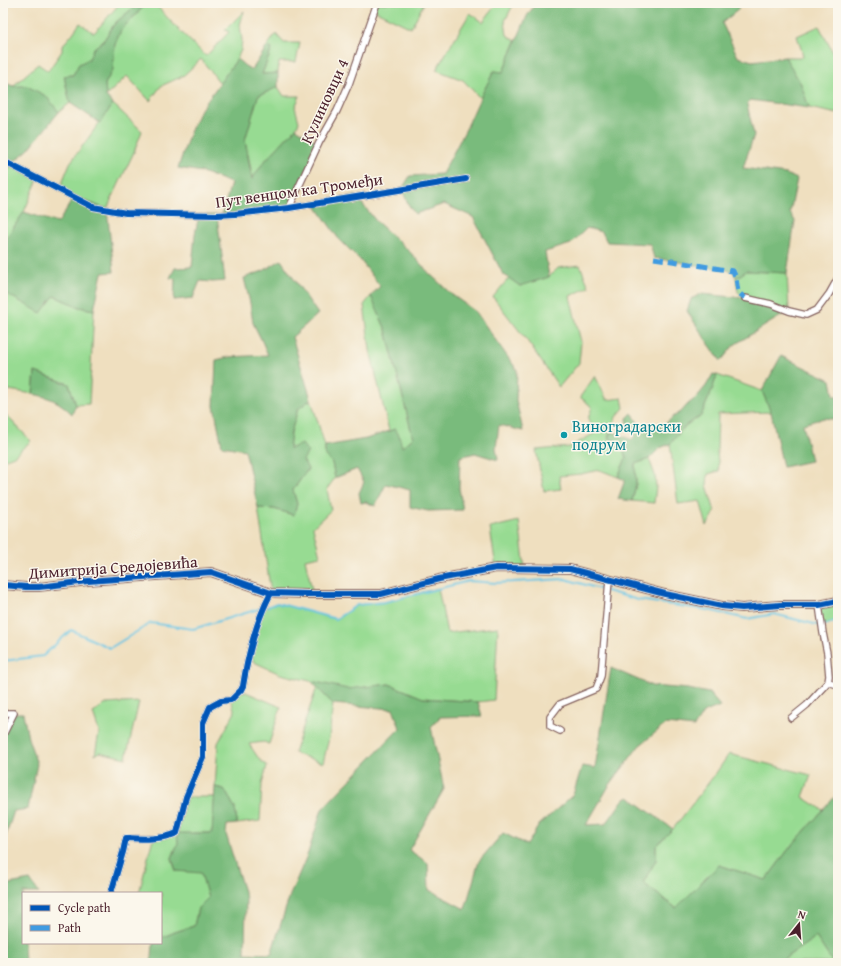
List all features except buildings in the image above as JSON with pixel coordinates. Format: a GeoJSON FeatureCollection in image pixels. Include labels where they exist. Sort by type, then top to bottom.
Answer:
{"type":"FeatureCollection","features":[{"type":"Feature","properties":{"kind":"street","name":"Кулиновци 4"},"geometry":{"type":"LineString","coordinates":[[289,208],[319,143],[337,111],[349,84],[377,3]]}},
{"type":"Feature","properties":{"kind":"street","name":"Пут венцом ка Тромеђи"},"geometry":{"type":"LineString","coordinates":[[3,161],[93,207],[126,213],[235,214],[289,208],[466,179]]}},
{"type":"Feature","properties":{"kind":"street"},"geometry":{"type":"LineString","coordinates":[[745,298],[771,304],[789,311],[806,314],[817,310],[829,294],[838,278]]}},
{"type":"Feature","properties":{"kind":"street","name":"Димитрија Средојевића"},"geometry":{"type":"LineString","coordinates":[[3,585],[39,588],[88,580],[211,572],[271,592],[308,594],[381,594],[439,579],[496,568],[570,569],[665,594],[722,606],[742,608],[819,605],[838,601]]}},
{"type":"Feature","properties":{"kind":"street"},"geometry":{"type":"LineString","coordinates":[[560,731],[550,726],[550,717],[560,704],[596,689],[601,676],[609,580]]}},
{"type":"Feature","properties":{"kind":"street"},"geometry":{"type":"LineString","coordinates":[[111,892],[126,838],[144,839],[168,837],[177,834],[186,797],[203,757],[203,723],[210,707],[221,701],[231,700],[241,690],[249,653],[263,608],[271,592]]}},
{"type":"Feature","properties":{"kind":"street"},"geometry":{"type":"LineString","coordinates":[[791,718],[807,705],[828,682],[829,676],[827,653],[819,605]]}},
{"type":"Feature","properties":{"kind":"street"},"geometry":{"type":"LineString","coordinates":[[828,682],[838,685]]}},
{"type":"Feature","properties":{"kind":"street"},"geometry":{"type":"LineString","coordinates":[[3,713],[14,713],[3,734]]}},
{"type":"Feature","properties":{"kind":"green space"},"geometry":{"type":"Polygon","coordinates":[[[120,3],[139,3],[115,23],[104,40],[93,49],[89,60],[79,64],[73,75],[64,76],[70,103],[59,112],[45,96],[13,86],[38,64],[48,71],[62,51],[62,46],[80,23],[94,33],[120,3]]]}},
{"type":"Feature","properties":{"kind":"green space"},"geometry":{"type":"Polygon","coordinates":[[[139,3],[147,3],[121,30],[115,44],[113,69],[105,84],[106,96],[113,104],[100,123],[70,103],[64,76],[73,75],[79,64],[89,59],[93,49],[104,40],[115,23],[139,3]]]}},
{"type":"Feature","properties":{"kind":"green space"},"geometry":{"type":"Polygon","coordinates":[[[147,3],[157,3],[155,4],[177,28],[206,56],[229,32],[225,30],[244,11],[240,25],[242,40],[241,50],[237,59],[220,83],[201,59],[183,76],[161,86],[150,101],[127,76],[106,96],[105,84],[113,69],[115,44],[121,30],[147,3]]]}},
{"type":"Feature","properties":{"kind":"green space"},"geometry":{"type":"Polygon","coordinates":[[[377,3],[424,3],[411,28],[374,10],[377,3]]]}},
{"type":"Feature","properties":{"kind":"green space"},"geometry":{"type":"Polygon","coordinates":[[[497,3],[514,3],[505,21],[507,35],[516,41],[503,72],[494,71],[480,98],[463,80],[436,70],[470,13],[483,22],[497,3]]]}},
{"type":"Feature","properties":{"kind":"green space"},"geometry":{"type":"Polygon","coordinates":[[[536,3],[737,3],[739,9],[722,23],[738,57],[752,61],[785,57],[801,84],[809,108],[750,100],[747,104],[754,135],[743,168],[786,174],[797,179],[790,213],[795,221],[787,273],[746,271],[736,278],[733,271],[654,258],[650,244],[607,242],[602,232],[587,228],[571,244],[545,252],[549,277],[520,286],[503,274],[473,217],[444,204],[415,214],[408,204],[402,189],[410,176],[442,174],[494,71],[503,72],[527,16],[536,3]]]}},
{"type":"Feature","properties":{"kind":"green space"},"geometry":{"type":"Polygon","coordinates":[[[819,26],[838,62],[838,114],[809,108],[801,84],[785,57],[803,57],[797,36],[819,26]]]}},
{"type":"Feature","properties":{"kind":"green space"},"geometry":{"type":"Polygon","coordinates":[[[276,34],[284,43],[300,43],[296,62],[279,62],[278,73],[262,74],[272,49],[267,46],[276,34]]]}},
{"type":"Feature","properties":{"kind":"green space"},"geometry":{"type":"Polygon","coordinates":[[[267,46],[272,49],[262,74],[278,73],[278,87],[258,96],[245,140],[252,179],[263,163],[296,128],[319,143],[289,208],[222,215],[231,183],[202,172],[178,168],[189,135],[199,112],[237,59],[252,70],[267,46]]]}},
{"type":"Feature","properties":{"kind":"green space"},"geometry":{"type":"Polygon","coordinates":[[[3,82],[13,86],[27,86],[46,96],[59,112],[28,150],[10,165],[3,182],[3,82]]]}},
{"type":"Feature","properties":{"kind":"green space"},"geometry":{"type":"Polygon","coordinates":[[[278,87],[284,96],[300,96],[295,107],[299,122],[296,128],[263,163],[253,179],[245,140],[258,96],[278,87]]]}},
{"type":"Feature","properties":{"kind":"green space"},"geometry":{"type":"Polygon","coordinates":[[[113,104],[142,131],[134,152],[107,209],[93,207],[59,190],[70,163],[113,104]]]}},
{"type":"Feature","properties":{"kind":"green space"},"geometry":{"type":"Polygon","coordinates":[[[10,165],[38,179],[24,212],[7,237],[3,238],[3,182],[10,165]]]}},
{"type":"Feature","properties":{"kind":"green space"},"geometry":{"type":"Polygon","coordinates":[[[356,196],[376,221],[409,251],[429,273],[451,294],[476,312],[517,370],[516,400],[523,431],[499,425],[496,448],[498,460],[475,453],[460,457],[459,488],[463,510],[428,511],[410,507],[410,490],[386,484],[375,506],[366,502],[361,503],[359,493],[364,482],[357,469],[335,478],[332,463],[325,454],[325,446],[366,439],[395,429],[399,435],[402,447],[413,438],[386,330],[371,296],[380,286],[361,261],[338,238],[314,203],[356,196]]]}},
{"type":"Feature","properties":{"kind":"green space"},"geometry":{"type":"Polygon","coordinates":[[[74,197],[107,209],[114,272],[102,273],[94,310],[79,307],[54,296],[41,313],[3,292],[3,248],[7,237],[24,212],[58,223],[74,197]]]}},
{"type":"Feature","properties":{"kind":"green space"},"geometry":{"type":"Polygon","coordinates":[[[199,215],[217,215],[225,281],[200,281],[193,298],[174,300],[175,279],[170,278],[175,268],[192,267],[195,234],[199,215]]]}},
{"type":"Feature","properties":{"kind":"green space"},"geometry":{"type":"Polygon","coordinates":[[[281,260],[318,314],[292,337],[311,399],[298,409],[291,432],[289,449],[302,444],[308,452],[303,460],[308,469],[293,490],[297,504],[294,515],[274,509],[258,508],[245,450],[222,446],[214,406],[216,360],[229,357],[268,355],[253,323],[244,278],[263,271],[281,260]]]}},
{"type":"Feature","properties":{"kind":"green space"},"geometry":{"type":"Polygon","coordinates":[[[580,265],[589,287],[570,296],[581,342],[579,363],[559,387],[528,342],[493,297],[509,278],[520,286],[549,277],[558,268],[580,265]]]}},
{"type":"Feature","properties":{"kind":"green space"},"geometry":{"type":"Polygon","coordinates":[[[746,271],[787,273],[789,311],[745,298],[738,292],[736,278],[746,271]]]}},
{"type":"Feature","properties":{"kind":"green space"},"geometry":{"type":"Polygon","coordinates":[[[3,292],[41,312],[54,296],[79,307],[94,310],[89,404],[76,405],[69,384],[35,372],[33,394],[3,389],[3,292]]]}},
{"type":"Feature","properties":{"kind":"green space"},"geometry":{"type":"Polygon","coordinates":[[[701,294],[745,298],[789,311],[734,345],[721,361],[687,311],[691,299],[701,294]]]}},
{"type":"Feature","properties":{"kind":"green space"},"geometry":{"type":"Polygon","coordinates":[[[371,296],[386,330],[413,438],[402,448],[395,429],[389,431],[370,350],[364,305],[371,296]]]}},
{"type":"Feature","properties":{"kind":"green space"},"geometry":{"type":"Polygon","coordinates":[[[781,356],[831,380],[834,396],[838,396],[838,420],[824,418],[803,424],[811,461],[783,467],[771,412],[762,391],[781,356]]]}},
{"type":"Feature","properties":{"kind":"green space"},"geometry":{"type":"Polygon","coordinates":[[[35,372],[69,384],[76,405],[72,414],[63,406],[54,401],[33,394],[35,372]]]}},
{"type":"Feature","properties":{"kind":"green space"},"geometry":{"type":"Polygon","coordinates":[[[713,374],[717,375],[701,416],[686,425],[670,444],[660,448],[649,459],[635,464],[636,484],[632,501],[618,499],[625,480],[618,477],[626,458],[621,443],[608,438],[611,431],[632,440],[635,436],[628,426],[627,418],[632,413],[638,423],[646,429],[663,426],[696,398],[706,386],[713,374]]]}},
{"type":"Feature","properties":{"kind":"green space"},"geometry":{"type":"Polygon","coordinates":[[[717,375],[762,391],[771,412],[718,414],[717,452],[719,471],[708,474],[707,485],[715,512],[707,526],[700,501],[678,504],[670,444],[686,425],[701,416],[717,375]]]}},
{"type":"Feature","properties":{"kind":"green space"},"geometry":{"type":"Polygon","coordinates":[[[595,376],[607,400],[622,398],[624,408],[616,417],[608,438],[621,443],[626,458],[618,477],[600,470],[581,474],[559,476],[561,489],[544,491],[536,450],[570,447],[595,433],[588,419],[592,407],[580,397],[595,376]]]}},
{"type":"Feature","properties":{"kind":"green space"},"geometry":{"type":"Polygon","coordinates":[[[311,399],[325,446],[325,454],[332,463],[335,478],[327,489],[331,510],[313,527],[320,556],[305,559],[313,594],[271,593],[258,508],[274,509],[293,515],[297,504],[293,490],[308,469],[289,449],[291,432],[298,409],[311,399]]]}},
{"type":"Feature","properties":{"kind":"green space"},"geometry":{"type":"Polygon","coordinates":[[[3,410],[31,441],[14,456],[3,460],[3,410]]]}},
{"type":"Feature","properties":{"kind":"green space"},"geometry":{"type":"Polygon","coordinates":[[[649,459],[655,475],[656,487],[654,503],[632,501],[636,484],[635,464],[649,459]]]}},
{"type":"Feature","properties":{"kind":"green space"},"geometry":{"type":"Polygon","coordinates":[[[519,521],[525,569],[496,568],[490,528],[519,521]]]}},
{"type":"Feature","properties":{"kind":"green space"},"geometry":{"type":"Polygon","coordinates":[[[438,588],[447,633],[498,627],[494,700],[478,702],[423,698],[389,684],[348,690],[280,674],[254,662],[249,653],[263,608],[277,603],[336,619],[357,605],[385,602],[438,588]]]}},
{"type":"Feature","properties":{"kind":"green space"},"geometry":{"type":"Polygon","coordinates":[[[838,601],[838,620],[822,626],[819,605],[838,601]]]}},
{"type":"Feature","properties":{"kind":"green space"},"geometry":{"type":"Polygon","coordinates":[[[611,668],[652,686],[688,689],[709,693],[720,706],[703,713],[694,727],[666,724],[639,746],[609,786],[586,825],[606,824],[623,800],[629,797],[673,829],[656,846],[656,860],[643,883],[676,908],[719,865],[766,880],[788,850],[838,793],[838,963],[833,963],[816,937],[782,960],[775,963],[150,963],[153,944],[162,944],[162,938],[194,926],[198,908],[208,898],[201,873],[176,871],[172,858],[178,843],[177,833],[212,833],[215,787],[224,789],[235,808],[237,824],[227,825],[226,834],[246,898],[245,953],[271,954],[290,895],[308,853],[322,809],[400,728],[393,709],[333,704],[311,681],[348,689],[389,684],[423,698],[478,702],[482,716],[440,717],[431,727],[444,789],[409,850],[428,863],[429,890],[465,909],[479,861],[503,833],[527,845],[539,825],[573,795],[582,766],[595,768],[611,668]]]}},
{"type":"Feature","properties":{"kind":"green space"},"geometry":{"type":"Polygon","coordinates":[[[317,687],[333,704],[329,738],[323,763],[294,753],[317,687]]]}},
{"type":"Feature","properties":{"kind":"green space"},"geometry":{"type":"Polygon","coordinates":[[[241,690],[281,707],[269,744],[264,742],[249,744],[259,759],[267,766],[262,784],[260,821],[237,824],[235,808],[224,789],[215,787],[218,743],[235,712],[231,700],[241,690]]]}},
{"type":"Feature","properties":{"kind":"green space"},"geometry":{"type":"Polygon","coordinates":[[[139,702],[126,758],[99,752],[95,755],[99,732],[93,713],[106,704],[139,702]]]}},
{"type":"Feature","properties":{"kind":"green space"},"geometry":{"type":"Polygon","coordinates":[[[14,713],[23,713],[28,738],[37,764],[28,809],[14,811],[3,845],[3,735],[14,713]]]}},
{"type":"Feature","properties":{"kind":"green space"},"geometry":{"type":"Polygon","coordinates":[[[729,754],[811,775],[803,797],[823,810],[788,850],[766,880],[719,865],[676,908],[643,883],[656,860],[656,846],[673,829],[729,754]]]}},
{"type":"Feature","properties":{"kind":"green space"},"geometry":{"type":"Polygon","coordinates":[[[186,797],[215,797],[212,833],[193,833],[178,843],[172,858],[176,871],[201,872],[208,898],[198,908],[194,926],[162,938],[162,892],[139,892],[153,838],[177,833],[186,797]]]}},
{"type":"Feature","properties":{"kind":"green space"},"geometry":{"type":"Polygon","coordinates":[[[30,880],[38,892],[22,892],[22,944],[24,944],[25,963],[3,963],[3,882],[4,885],[30,880]]]}},
{"type":"Feature","properties":{"kind":"green space"},"geometry":{"type":"Polygon","coordinates":[[[816,937],[833,963],[775,963],[782,960],[816,937]]]}},
{"type":"Feature","properties":{"kind":"waterway"},"geometry":{"type":"LineString","coordinates":[[267,607],[277,603],[336,619],[357,605],[385,602],[469,581],[496,583],[565,579],[638,600],[708,610],[747,619],[774,614],[822,626],[838,620]]}},
{"type":"Feature","properties":{"kind":"waterway"},"geometry":{"type":"LineString","coordinates":[[3,661],[43,656],[71,630],[110,648],[151,623],[193,629],[262,608]]}},
{"type":"Feature","properties":{"kind":"marked path"},"geometry":{"type":"LineString","coordinates":[[654,258],[733,271],[736,278],[738,292],[745,298]]}},
{"type":"Feature","properties":{"kind":"cycle path"},"geometry":{"type":"LineString","coordinates":[[3,161],[93,207],[126,213],[235,214],[289,208],[466,179]]}},
{"type":"Feature","properties":{"kind":"cycle path"},"geometry":{"type":"LineString","coordinates":[[3,585],[39,587],[88,581],[211,572],[271,593],[381,594],[439,579],[496,568],[570,569],[665,594],[722,606],[742,608],[780,605],[819,605],[838,601]]}},
{"type":"Feature","properties":{"kind":"cycle path"},"geometry":{"type":"LineString","coordinates":[[111,892],[126,838],[158,838],[177,833],[186,797],[203,757],[203,723],[210,707],[221,701],[231,700],[241,690],[257,626],[271,593]]}},
{"type":"Feature","properties":{"kind":"place","name":"Виноградарски подрум"},"geometry":{"type":"Point","coordinates":[564,435]}}]}
